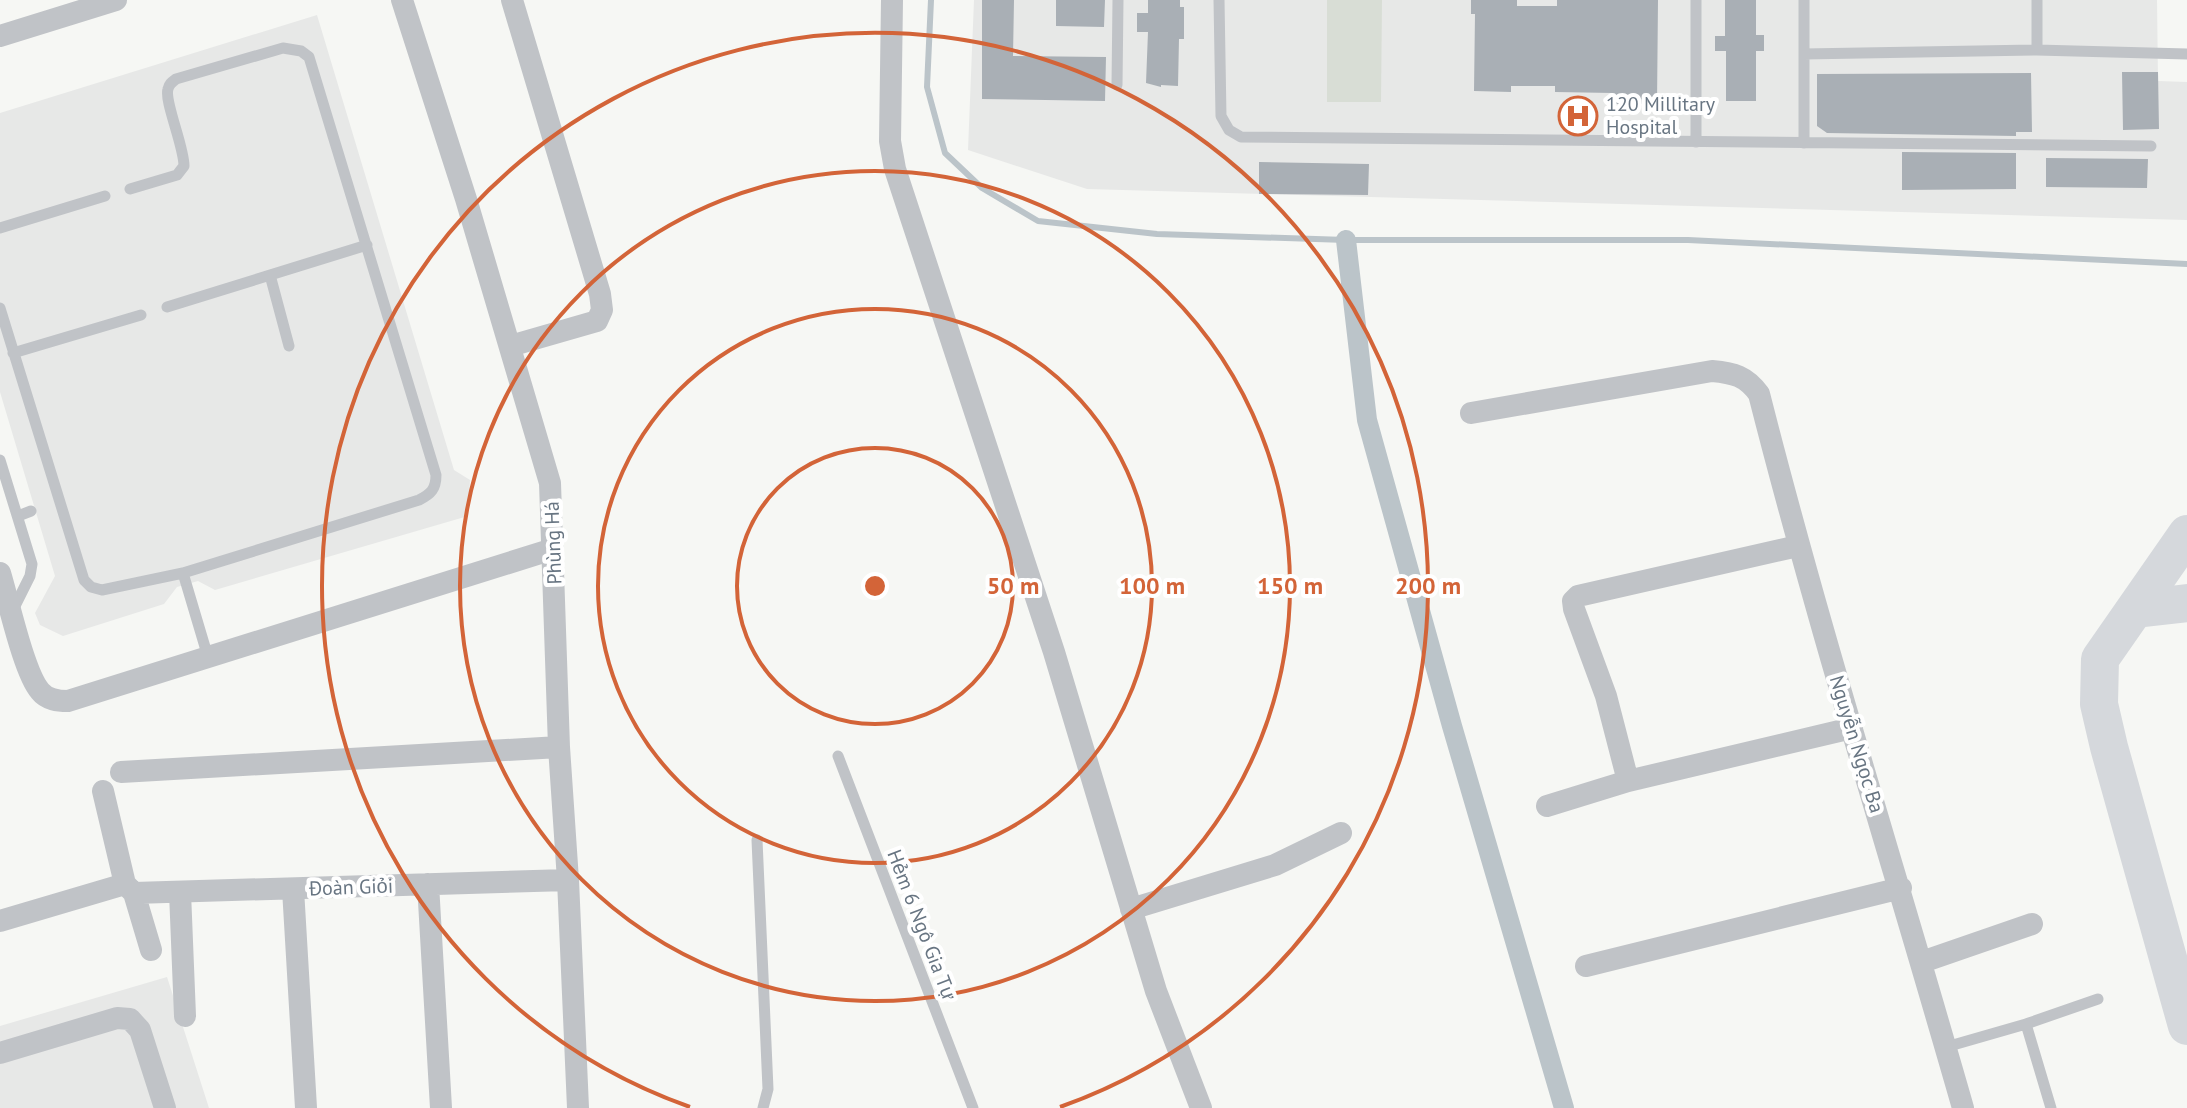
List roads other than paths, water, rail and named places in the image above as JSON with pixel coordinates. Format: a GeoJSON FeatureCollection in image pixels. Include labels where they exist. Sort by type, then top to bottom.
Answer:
{"type":"FeatureCollection","features":[{"type":"Feature","properties":{"kind":"highway"},"geometry":{"type":"LineString","coordinates":[[2187,534],[2100,659],[2099,704],[2187,1026]]}},
{"type":"Feature","properties":{"kind":"highway"},"geometry":{"type":"LineString","coordinates":[[2136,609],[2187,603]]}},
{"type":"Feature","properties":{"kind":"street"},"geometry":{"type":"LineString","coordinates":[[0,36],[116,0]]}},
{"type":"Feature","properties":{"kind":"street","name":"Phùng Há"},"geometry":{"type":"LineString","coordinates":[[402,0],[550,483],[559,747],[578,1108]]}},
{"type":"Feature","properties":{"kind":"street"},"geometry":{"type":"LineString","coordinates":[[510,346],[597,321],[602,310],[600,294],[512,0]]}},
{"type":"Feature","properties":{"kind":"street"},"geometry":{"type":"LineString","coordinates":[[892,0],[890,141],[895,169],[1140,906],[1156,991],[1201,1108]]}},
{"type":"Feature","properties":{"kind":"street","name":"Nguyễn Ngọc Ba"},"geometry":{"type":"LineString","coordinates":[[1471,413],[1712,371],[1733,373],[1749,381],[1759,394],[1798,546],[1901,888],[1963,1108]]}},
{"type":"Feature","properties":{"kind":"street"},"geometry":{"type":"LineString","coordinates":[[1628,781],[1606,696],[1573,601],[1578,596],[1798,546]]}},
{"type":"Feature","properties":{"kind":"street"},"geometry":{"type":"LineString","coordinates":[[0,573],[34,681],[40,692],[53,700],[68,701],[553,549]]}},
{"type":"Feature","properties":{"kind":"street"},"geometry":{"type":"LineString","coordinates":[[1547,806],[1628,781],[1852,728]]}},
{"type":"Feature","properties":{"kind":"street"},"geometry":{"type":"LineString","coordinates":[[121,772],[559,747]]}},
{"type":"Feature","properties":{"kind":"street"},"geometry":{"type":"LineString","coordinates":[[103,791],[130,889],[151,950]]}},
{"type":"Feature","properties":{"kind":"street"},"geometry":{"type":"LineString","coordinates":[[1140,906],[1275,865],[1341,833]]}},
{"type":"Feature","properties":{"kind":"street"},"geometry":{"type":"LineString","coordinates":[[1140,906],[1160,891],[1243,866]]}},
{"type":"Feature","properties":{"kind":"street","name":"Đoàn Giỏi"},"geometry":{"type":"LineString","coordinates":[[0,921],[130,889],[180,892],[568,880]]}},
{"type":"Feature","properties":{"kind":"street"},"geometry":{"type":"LineString","coordinates":[[428,884],[441,1108]]}},
{"type":"Feature","properties":{"kind":"street"},"geometry":{"type":"LineString","coordinates":[[1586,966],[1901,888]]}},
{"type":"Feature","properties":{"kind":"street"},"geometry":{"type":"LineString","coordinates":[[293,889],[306,1108]]}},
{"type":"Feature","properties":{"kind":"street"},"geometry":{"type":"LineString","coordinates":[[180,892],[185,1016]]}},
{"type":"Feature","properties":{"kind":"street"},"geometry":{"type":"LineString","coordinates":[[1922,962],[2032,924]]}},
{"type":"Feature","properties":{"kind":"street"},"geometry":{"type":"LineString","coordinates":[[0,1053],[117,1018],[130,1019],[140,1030],[165,1108]]}},
{"type":"Feature","properties":{"kind":"lane"},"geometry":{"type":"LineString","coordinates":[[1117,85],[1118,0]]}},
{"type":"Feature","properties":{"kind":"lane"},"geometry":{"type":"LineString","coordinates":[[1219,0],[1221,116],[1229,130],[1241,137],[2151,146]]}},
{"type":"Feature","properties":{"kind":"lane"},"geometry":{"type":"LineString","coordinates":[[1696,0],[1696,142]]}},
{"type":"Feature","properties":{"kind":"lane"},"geometry":{"type":"LineString","coordinates":[[1804,0],[1804,143]]}},
{"type":"Feature","properties":{"kind":"lane"},"geometry":{"type":"LineString","coordinates":[[2037,0],[2037,50]]}},
{"type":"Feature","properties":{"kind":"lane"},"geometry":{"type":"LineString","coordinates":[[0,308],[79,570],[91,587],[102,590],[183,573],[430,495],[436,484],[436,475],[309,57],[293,48],[283,48],[176,79],[167,89],[167,99],[183,147],[184,166],[177,175],[130,189]]}},
{"type":"Feature","properties":{"kind":"lane"},"geometry":{"type":"LineString","coordinates":[[1804,54],[2037,50],[2187,54]]}},
{"type":"Feature","properties":{"kind":"lane"},"geometry":{"type":"LineString","coordinates":[[0,228],[105,196]]}},
{"type":"Feature","properties":{"kind":"lane"},"geometry":{"type":"LineString","coordinates":[[167,307],[367,245]]}},
{"type":"Feature","properties":{"kind":"lane"},"geometry":{"type":"LineString","coordinates":[[270,275],[289,346]]}},
{"type":"Feature","properties":{"kind":"lane"},"geometry":{"type":"LineString","coordinates":[[13,353],[141,315]]}},
{"type":"Feature","properties":{"kind":"lane"},"geometry":{"type":"LineString","coordinates":[[0,460],[32,564],[30,576],[12,612]]}},
{"type":"Feature","properties":{"kind":"lane"},"geometry":{"type":"LineString","coordinates":[[18,516],[58,503]]}},
{"type":"Feature","properties":{"kind":"lane"},"geometry":{"type":"LineString","coordinates":[[183,573],[208,657]]}},
{"type":"Feature","properties":{"kind":"lane","name":"Hẻm 6 Ngô Gia Tự"},"geometry":{"type":"LineString","coordinates":[[838,756],[973,1108]]}},
{"type":"Feature","properties":{"kind":"lane"},"geometry":{"type":"LineString","coordinates":[[757,840],[768,1089],[763,1108]]}},
{"type":"Feature","properties":{"kind":"lane"},"geometry":{"type":"LineString","coordinates":[[1946,1047],[2098,999]]}},
{"type":"Feature","properties":{"kind":"lane"},"geometry":{"type":"LineString","coordinates":[[2026,1024],[2051,1108]]}},
{"type":"Feature","properties":{"kind":"waterway"},"geometry":{"type":"LineString","coordinates":[[931,0],[927,87],[945,153],[982,188],[1038,221],[1157,234],[1346,240],[1688,240],[2187,264]]}},
{"type":"Feature","properties":{"kind":"waterway"},"geometry":{"type":"LineString","coordinates":[[1346,240],[1367,420],[1452,726],[1564,1108]]}},
{"type":"Feature","properties":{"kind":"place","name":"120 Millitary Hospital"},"geometry":{"type":"Point","coordinates":[1578,116]}}]}
